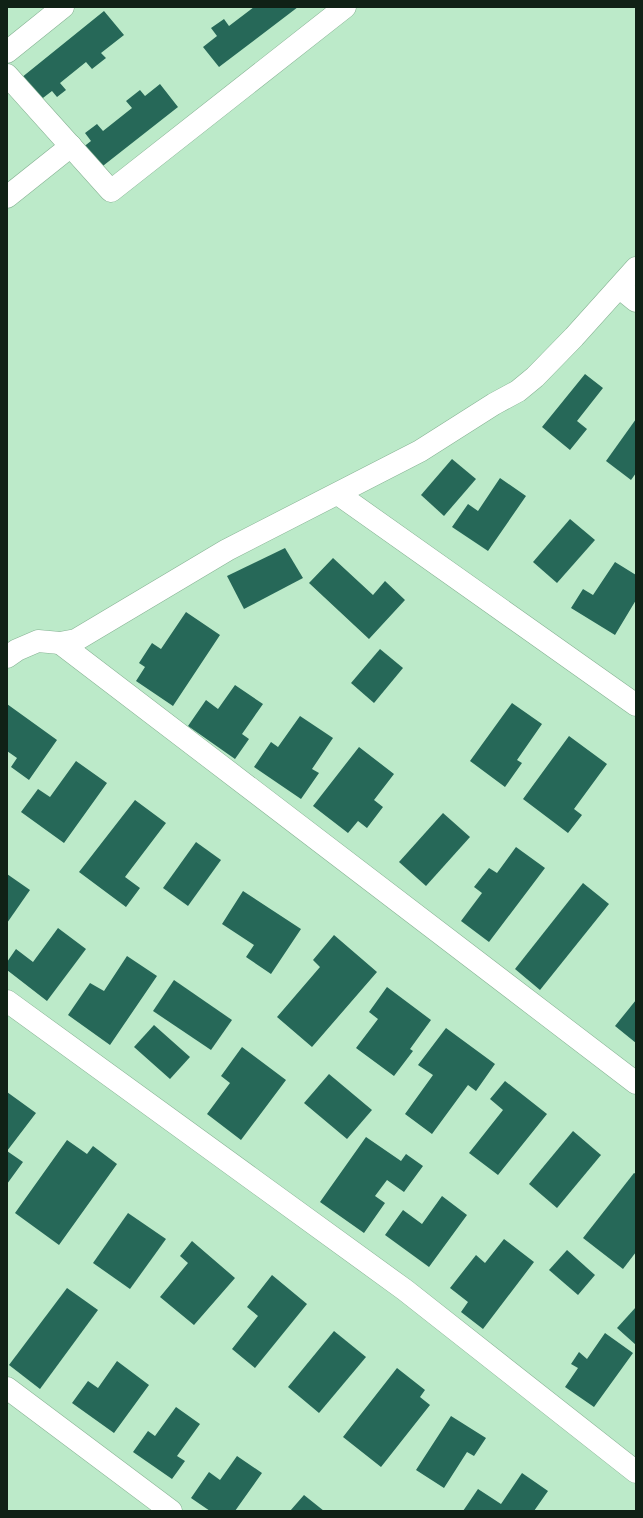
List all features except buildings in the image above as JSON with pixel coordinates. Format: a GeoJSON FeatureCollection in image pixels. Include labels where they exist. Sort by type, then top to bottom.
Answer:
{"type":"FeatureCollection","features":[{"type":"Feature","properties":{"kind":"street"},"geometry":{"type":"LineString","coordinates":[[7,52],[63,7]]}},
{"type":"Feature","properties":{"kind":"street"},"geometry":{"type":"LineString","coordinates":[[7,75],[111,191],[345,7]]}},
{"type":"Feature","properties":{"kind":"street"},"geometry":{"type":"LineString","coordinates":[[7,197],[71,146]]}},
{"type":"Feature","properties":{"kind":"street"},"geometry":{"type":"LineString","coordinates":[[7,657],[38,641],[60,643],[76,640],[227,550],[420,451],[494,404],[518,391],[628,294],[636,268]]}},
{"type":"Feature","properties":{"kind":"street"},"geometry":{"type":"LineString","coordinates":[[338,494],[636,705]]}},
{"type":"Feature","properties":{"kind":"street"},"geometry":{"type":"LineString","coordinates":[[60,643],[636,1083]]}},
{"type":"Feature","properties":{"kind":"street"},"geometry":{"type":"LineString","coordinates":[[7,1001],[405,1290],[636,1472]]}},
{"type":"Feature","properties":{"kind":"street"},"geometry":{"type":"LineString","coordinates":[[7,1388],[170,1511]]}}]}
